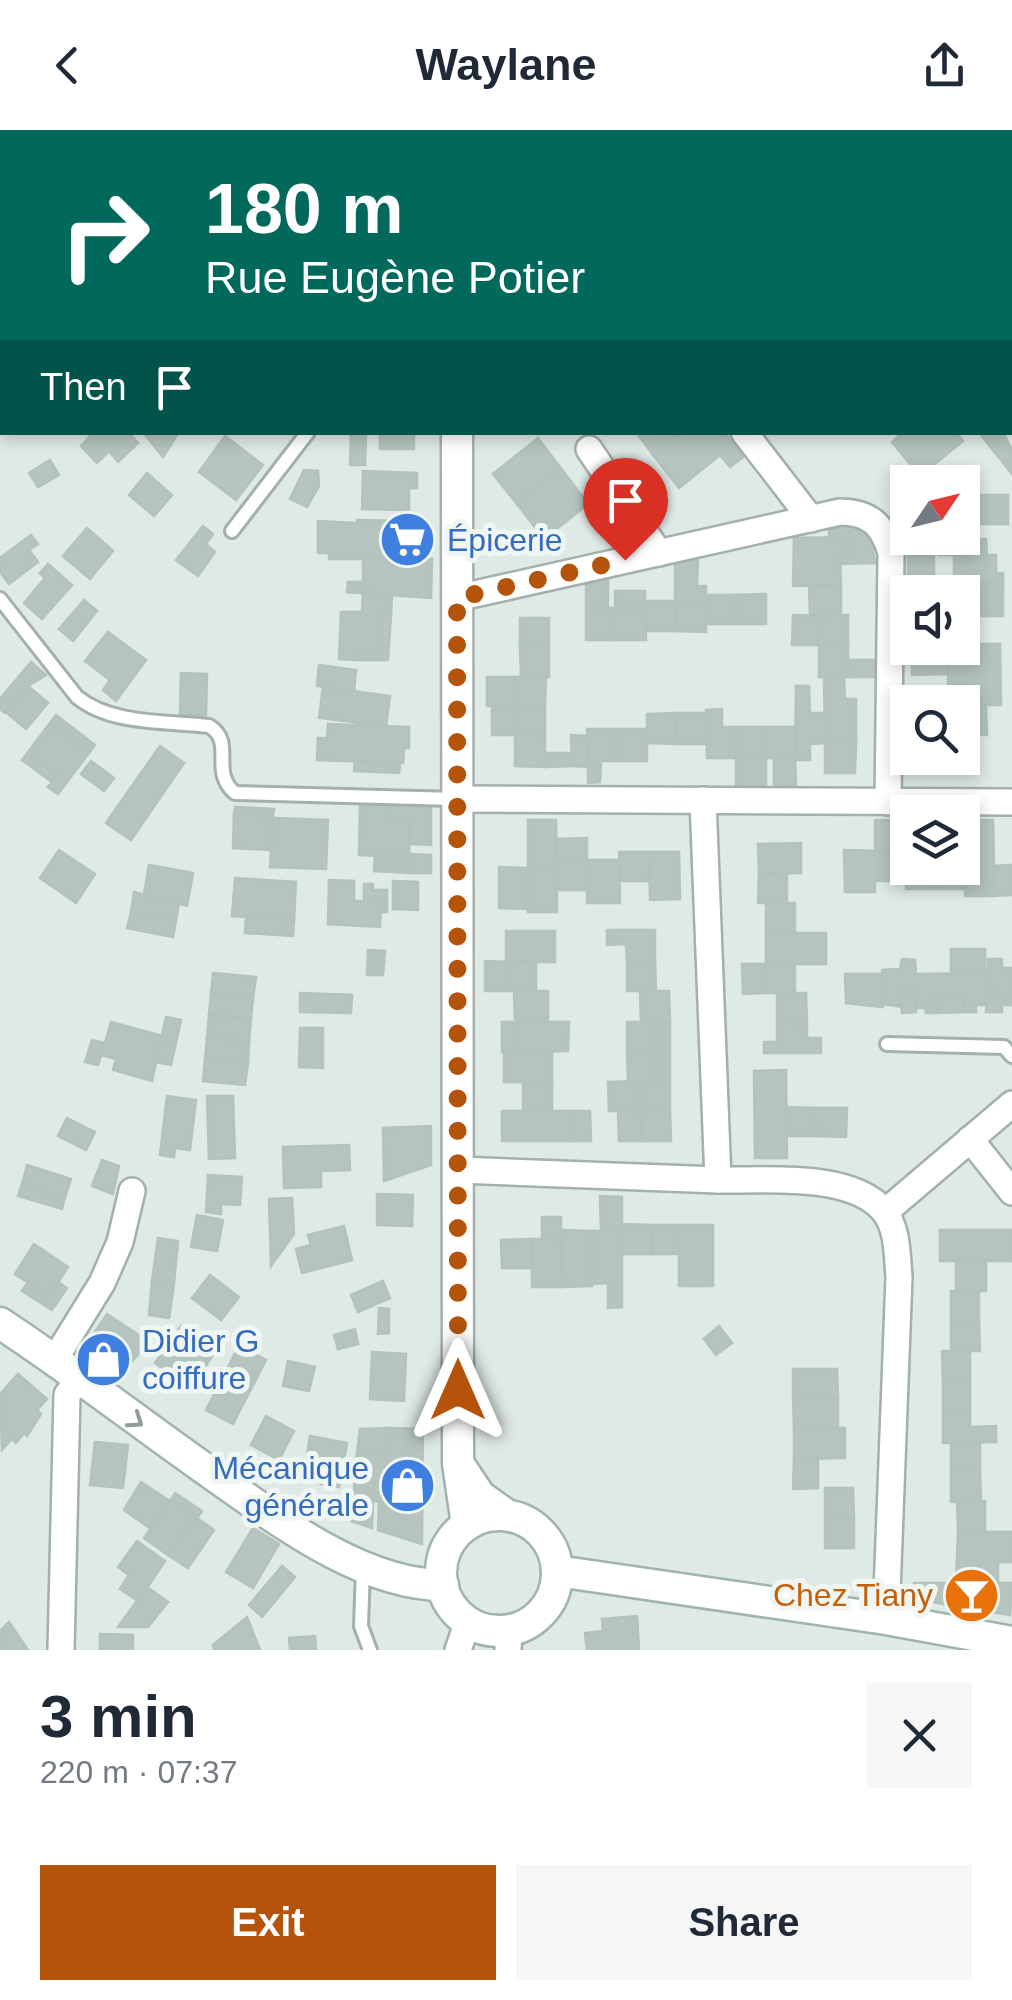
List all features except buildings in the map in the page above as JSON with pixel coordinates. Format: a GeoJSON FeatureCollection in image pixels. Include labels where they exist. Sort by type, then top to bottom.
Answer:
{"type":"FeatureCollection","features":[{"type":"Feature","properties":{"kind":"main road"},"geometry":{"type":"LineString","coordinates":[[457,435],[458,1464],[466,1524]]}},
{"type":"Feature","properties":{"kind":"main road"},"geometry":{"type":"LineString","coordinates":[[0,1324],[286,1526],[363,1566],[400,1579],[443,1585]]}},
{"type":"Feature","properties":{"kind":"main road"},"geometry":{"type":"LineString","coordinates":[[458,1464],[480,1496],[508,1516],[534,1526],[554,1554],[556,1588],[538,1616],[509,1640],[468,1621],[452,1606],[443,1585],[442,1568],[454,1536],[466,1524],[483,1517],[508,1516]]}},
{"type":"Feature","properties":{"kind":"main road"},"geometry":{"type":"LineString","coordinates":[[557,1571],[886,1618],[1012,1642]]}},
{"type":"Feature","properties":{"kind":"street"},"geometry":{"type":"LineString","coordinates":[[746,435],[811,518]]}},
{"type":"Feature","properties":{"kind":"street"},"geometry":{"type":"LineString","coordinates":[[590,449],[659,553]]}},
{"type":"Feature","properties":{"kind":"street"},"geometry":{"type":"LineString","coordinates":[[457,598],[811,518],[856,512],[874,520],[886,534],[891,553],[888,802]]}},
{"type":"Feature","properties":{"kind":"street"},"geometry":{"type":"LineString","coordinates":[[458,799],[1012,802]]}},
{"type":"Feature","properties":{"kind":"street"},"geometry":{"type":"LineString","coordinates":[[703,800],[718,1180]]}},
{"type":"Feature","properties":{"kind":"street"},"geometry":{"type":"LineString","coordinates":[[885,1212],[1012,1104]]}},
{"type":"Feature","properties":{"kind":"street"},"geometry":{"type":"LineString","coordinates":[[970,1139],[1012,1192]]}},
{"type":"Feature","properties":{"kind":"street"},"geometry":{"type":"LineString","coordinates":[[459,1170],[836,1184],[865,1195],[885,1212],[895,1236],[900,1277],[886,1618]]}},
{"type":"Feature","properties":{"kind":"street"},"geometry":{"type":"LineString","coordinates":[[61,1650],[67,1368],[120,1242],[132,1191]]}},
{"type":"Feature","properties":{"kind":"street"},"geometry":{"type":"LineString","coordinates":[[458,1650],[468,1621]]}},
{"type":"Feature","properties":{"kind":"lane"},"geometry":{"type":"LineString","coordinates":[[232,531],[306,435]]}},
{"type":"Feature","properties":{"kind":"lane"},"geometry":{"type":"LineString","coordinates":[[0,598],[77,697],[90,708],[107,714],[209,726],[218,732],[222,741],[221,776],[234,793],[458,799]]}},
{"type":"Feature","properties":{"kind":"lane"},"geometry":{"type":"LineString","coordinates":[[888,1044],[1004,1047],[1012,1056]]}},
{"type":"Feature","properties":{"kind":"lane"},"geometry":{"type":"LineString","coordinates":[[363,1566],[361,1626],[370,1650]]}},
{"type":"Feature","properties":{"kind":"place","name":"Épicerie"},"geometry":{"type":"Point","coordinates":[408,540]}},
{"type":"Feature","properties":{"kind":"place","name":"Didier G coiffure"},"geometry":{"type":"Point","coordinates":[103,1359]}},
{"type":"Feature","properties":{"kind":"place","name":"Mécanique générale"},"geometry":{"type":"Point","coordinates":[408,1486]}},
{"type":"Feature","properties":{"kind":"place","name":"Chez Tiany"},"geometry":{"type":"Point","coordinates":[972,1595]}},
{"type":"Feature","properties":{"kind":"route"},"geometry":{"type":"LineString","coordinates":[[458,1390],[457,598],[625,560]]}}]}
